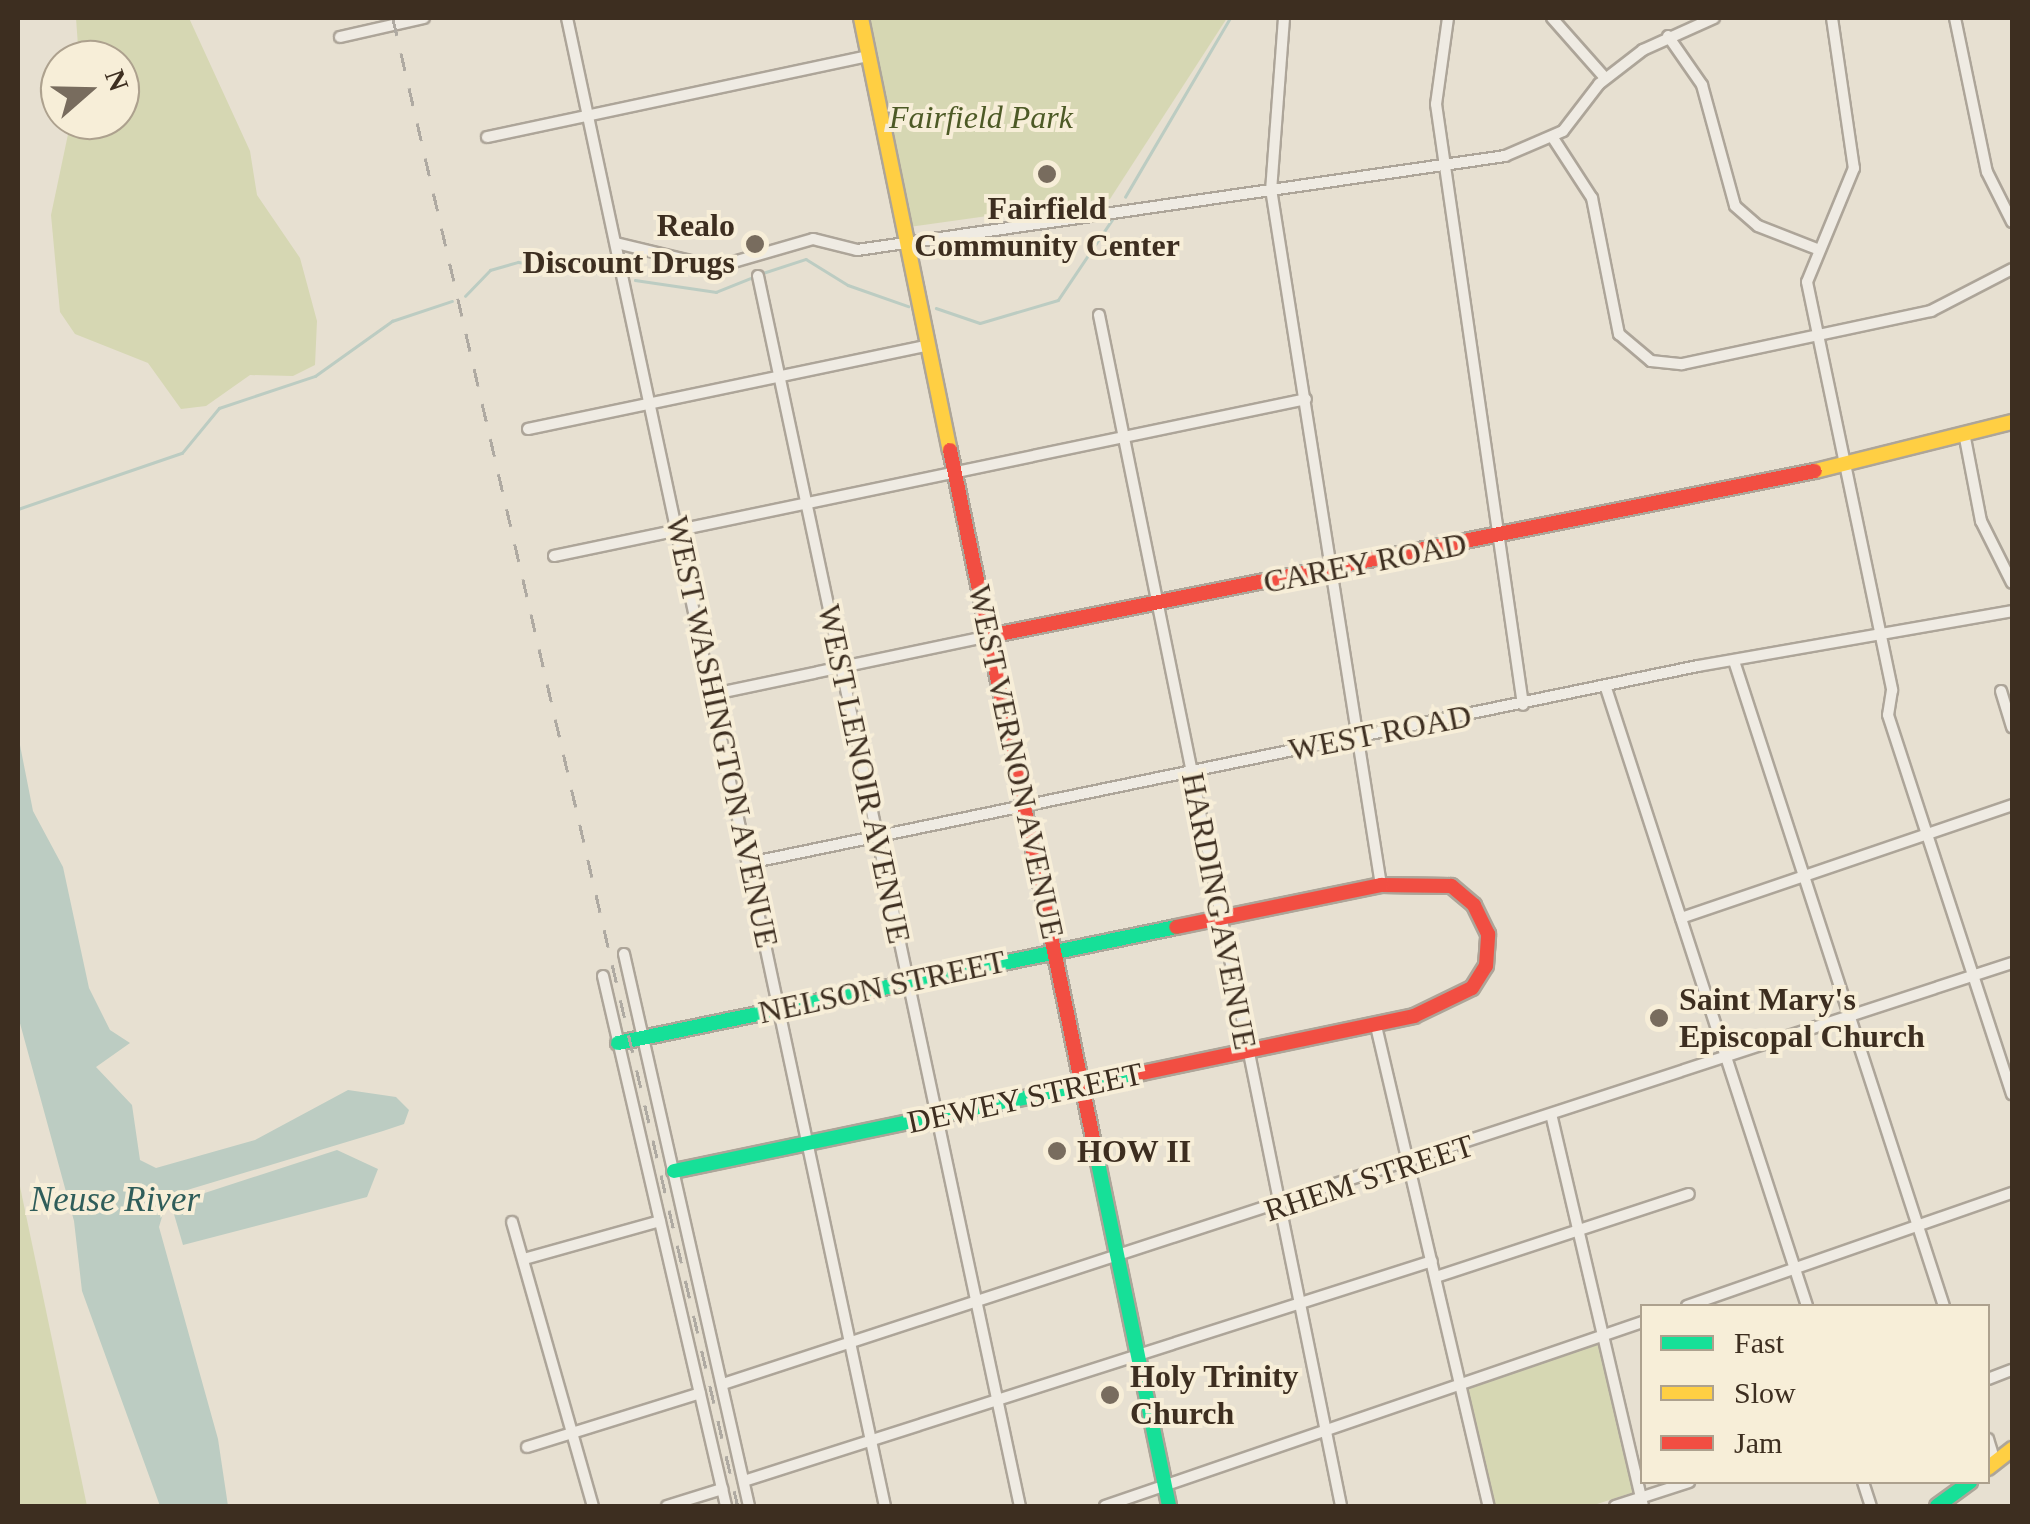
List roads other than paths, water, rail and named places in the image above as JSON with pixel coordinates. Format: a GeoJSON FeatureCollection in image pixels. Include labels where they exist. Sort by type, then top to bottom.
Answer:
{"type":"FeatureCollection","features":[{"type":"Feature","properties":{"kind":"street"},"geometry":{"type":"LineString","coordinates":[[340,36],[424,18]]}},
{"type":"Feature","properties":{"kind":"street","name":"WEST WASHINGTON AVENUE"},"geometry":{"type":"LineString","coordinates":[[567,18],[679,529],[884,1506]]}},
{"type":"Feature","properties":{"kind":"street","name":"WEST VERNON AVENUE"},"geometry":{"type":"LineString","coordinates":[[861,18],[1169,1506]]}},
{"type":"Feature","properties":{"kind":"street"},"geometry":{"type":"LineString","coordinates":[[1284,18],[1271,189],[1336,569],[1381,885]]}},
{"type":"Feature","properties":{"kind":"street"},"geometry":{"type":"LineString","coordinates":[[1448,18],[1436,104],[1523,705]]}},
{"type":"Feature","properties":{"kind":"street"},"geometry":{"type":"LineString","coordinates":[[1552,18],[1605,78]]}},
{"type":"Feature","properties":{"kind":"street"},"geometry":{"type":"LineString","coordinates":[[616,244],[707,268],[813,239],[856,250],[907,238],[1446,165],[1553,138],[1605,78],[1668,36],[1714,18]]}},
{"type":"Feature","properties":{"kind":"street"},"geometry":{"type":"LineString","coordinates":[[1832,18],[1854,168],[1807,282],[1892,690],[1888,715],[2012,1094]]}},
{"type":"Feature","properties":{"kind":"street"},"geometry":{"type":"LineString","coordinates":[[1956,18],[1988,172],[2012,222]]}},
{"type":"Feature","properties":{"kind":"street"},"geometry":{"type":"LineString","coordinates":[[1668,36],[1702,86],[1735,206],[1758,226],[1817,250]]}},
{"type":"Feature","properties":{"kind":"street"},"geometry":{"type":"LineString","coordinates":[[487,137],[868,56]]}},
{"type":"Feature","properties":{"kind":"street"},"geometry":{"type":"LineString","coordinates":[[1553,138],[1592,198],[1614,321],[1632,350],[1682,364],[1818,336],[1950,305],[2012,269]]}},
{"type":"Feature","properties":{"kind":"street","name":"WEST LENOIR AVENUE"},"geometry":{"type":"LineString","coordinates":[[758,276],[1020,1506]]}},
{"type":"Feature","properties":{"kind":"street","name":"HARDING AVENUE"},"geometry":{"type":"LineString","coordinates":[[1099,315],[1341,1506]]}},
{"type":"Feature","properties":{"kind":"street"},"geometry":{"type":"LineString","coordinates":[[528,429],[929,345]]}},
{"type":"Feature","properties":{"kind":"street"},"geometry":{"type":"LineString","coordinates":[[554,556],[1306,399]]}},
{"type":"Feature","properties":{"kind":"street","name":"CAREY ROAD"},"geometry":{"type":"LineString","coordinates":[[714,694],[1843,466],[1965,438],[2012,422]]}},
{"type":"Feature","properties":{"kind":"street"},"geometry":{"type":"LineString","coordinates":[[1965,438],[1981,521],[2012,583]]}},
{"type":"Feature","properties":{"kind":"street","name":"WEST ROAD"},"geometry":{"type":"LineString","coordinates":[[748,862],[1734,660],[1881,638],[2012,612]]}},
{"type":"Feature","properties":{"kind":"street"},"geometry":{"type":"LineString","coordinates":[[1734,660],[1943,1304]]}},
{"type":"Feature","properties":{"kind":"street"},"geometry":{"type":"LineString","coordinates":[[1606,688],[1805,1304]]}},
{"type":"Feature","properties":{"kind":"street"},"geometry":{"type":"LineString","coordinates":[[2001,692],[2012,727]]}},
{"type":"Feature","properties":{"kind":"street"},"geometry":{"type":"LineString","coordinates":[[1681,918],[2012,804]]}},
{"type":"Feature","properties":{"kind":"street","name":"NELSON STREET"},"geometry":{"type":"LineString","coordinates":[[618,1043],[1381,885],[1451,886],[1474,905],[1490,943],[1483,972],[1462,997],[1376,1026]]}},
{"type":"Feature","properties":{"kind":"street"},"geometry":{"type":"LineString","coordinates":[[624,954],[749,1506]]}},
{"type":"Feature","properties":{"kind":"street","name":"RHEM STREET"},"geometry":{"type":"LineString","coordinates":[[723,1384],[1408,1166],[2012,963]]}},
{"type":"Feature","properties":{"kind":"street"},"geometry":{"type":"LineString","coordinates":[[603,976],[726,1506]]}},
{"type":"Feature","properties":{"kind":"street"},"geometry":{"type":"LineString","coordinates":[[1376,1026],[1489,1506]]}},
{"type":"Feature","properties":{"kind":"street","name":"DEWEY STREET"},"geometry":{"type":"LineString","coordinates":[[674,1170],[1376,1026]]}},
{"type":"Feature","properties":{"kind":"street"},"geometry":{"type":"LineString","coordinates":[[1552,1118],[1642,1502]]}},
{"type":"Feature","properties":{"kind":"street"},"geometry":{"type":"LineString","coordinates":[[1693,1304],[2012,1193]]}},
{"type":"Feature","properties":{"kind":"street"},"geometry":{"type":"LineString","coordinates":[[1436,1276],[1689,1194]]}},
{"type":"Feature","properties":{"kind":"street"},"geometry":{"type":"LineString","coordinates":[[524,1259],[660,1221]]}},
{"type":"Feature","properties":{"kind":"street"},"geometry":{"type":"LineString","coordinates":[[512,1222],[593,1506]]}},
{"type":"Feature","properties":{"kind":"street"},"geometry":{"type":"LineString","coordinates":[[744,1481],[1432,1261]]}},
{"type":"Feature","properties":{"kind":"street"},"geometry":{"type":"LineString","coordinates":[[1106,1506],[1640,1323]]}},
{"type":"Feature","properties":{"kind":"street"},"geometry":{"type":"LineString","coordinates":[[527,1448],[700,1393]]}},
{"type":"Feature","properties":{"kind":"street"},"geometry":{"type":"LineString","coordinates":[[1991,1465],[2012,1449]]}},
{"type":"Feature","properties":{"kind":"street"},"geometry":{"type":"LineString","coordinates":[[1616,1506],[1642,1502],[1684,1484]]}},
{"type":"Feature","properties":{"kind":"street"},"geometry":{"type":"LineString","coordinates":[[1937,1506],[1967,1484]]}},
{"type":"Feature","properties":{"kind":"street"},"geometry":{"type":"LineString","coordinates":[[667,1506],[722,1490]]}},
{"type":"Feature","properties":{"kind":"water","name":"Neuse River"},"geometry":{"type":"Polygon","coordinates":[[[18,735],[33,811],[63,867],[89,988],[110,1030],[130,1043],[96,1067],[132,1105],[140,1160],[156,1168],[255,1140],[348,1090],[396,1097],[409,1110],[404,1124],[174,1194],[164,1210],[159,1227],[218,1439],[228,1506],[160,1506],[82,1291],[74,1221],[18,1016],[18,735]]]}},
{"type":"Feature","properties":{"kind":"water"},"geometry":{"type":"Polygon","coordinates":[[[337,1150],[378,1169],[367,1197],[183,1245],[171,1204],[337,1150]]]}},
{"type":"Feature","properties":{"kind":"waterway"},"geometry":{"type":"LineString","coordinates":[[1125,197],[1230,18]]}},
{"type":"Feature","properties":{"kind":"waterway"},"geometry":{"type":"LineString","coordinates":[[936,308],[980,323],[1058,300],[1113,218]]}},
{"type":"Feature","properties":{"kind":"waterway"},"geometry":{"type":"LineString","coordinates":[[760,274],[806,259],[848,285],[908,306]]}},
{"type":"Feature","properties":{"kind":"waterway"},"geometry":{"type":"LineString","coordinates":[[465,296],[490,270],[518,262],[614,275]]}},
{"type":"Feature","properties":{"kind":"waterway"},"geometry":{"type":"LineString","coordinates":[[635,280],[716,292],[753,277]]}},
{"type":"Feature","properties":{"kind":"waterway"},"geometry":{"type":"LineString","coordinates":[[18,509],[182,453],[219,408],[315,376],[392,321],[452,301]]}},
{"type":"Feature","properties":{"kind":"railway"},"geometry":{"type":"LineString","coordinates":[[393,18],[738,1506]]}},
{"type":"Feature","properties":{"kind":"place","name":"Fairfield Community Center"},"geometry":{"type":"Point","coordinates":[1047,174]}},
{"type":"Feature","properties":{"kind":"place","name":"Realo Discount Drugs"},"geometry":{"type":"Point","coordinates":[755,244]}},
{"type":"Feature","properties":{"kind":"place","name":"Saint Mary's Episcopal Church"},"geometry":{"type":"Point","coordinates":[1659,1018]}},
{"type":"Feature","properties":{"kind":"place","name":"HOW II"},"geometry":{"type":"Point","coordinates":[1057,1151]}},
{"type":"Feature","properties":{"kind":"place","name":"Holy Trinity Church"},"geometry":{"type":"Point","coordinates":[1110,1395]}},
{"type":"Feature","properties":{"kind":"park label","name":"Fairfield Park"},"geometry":{"type":"Point","coordinates":[981,117]}}]}
